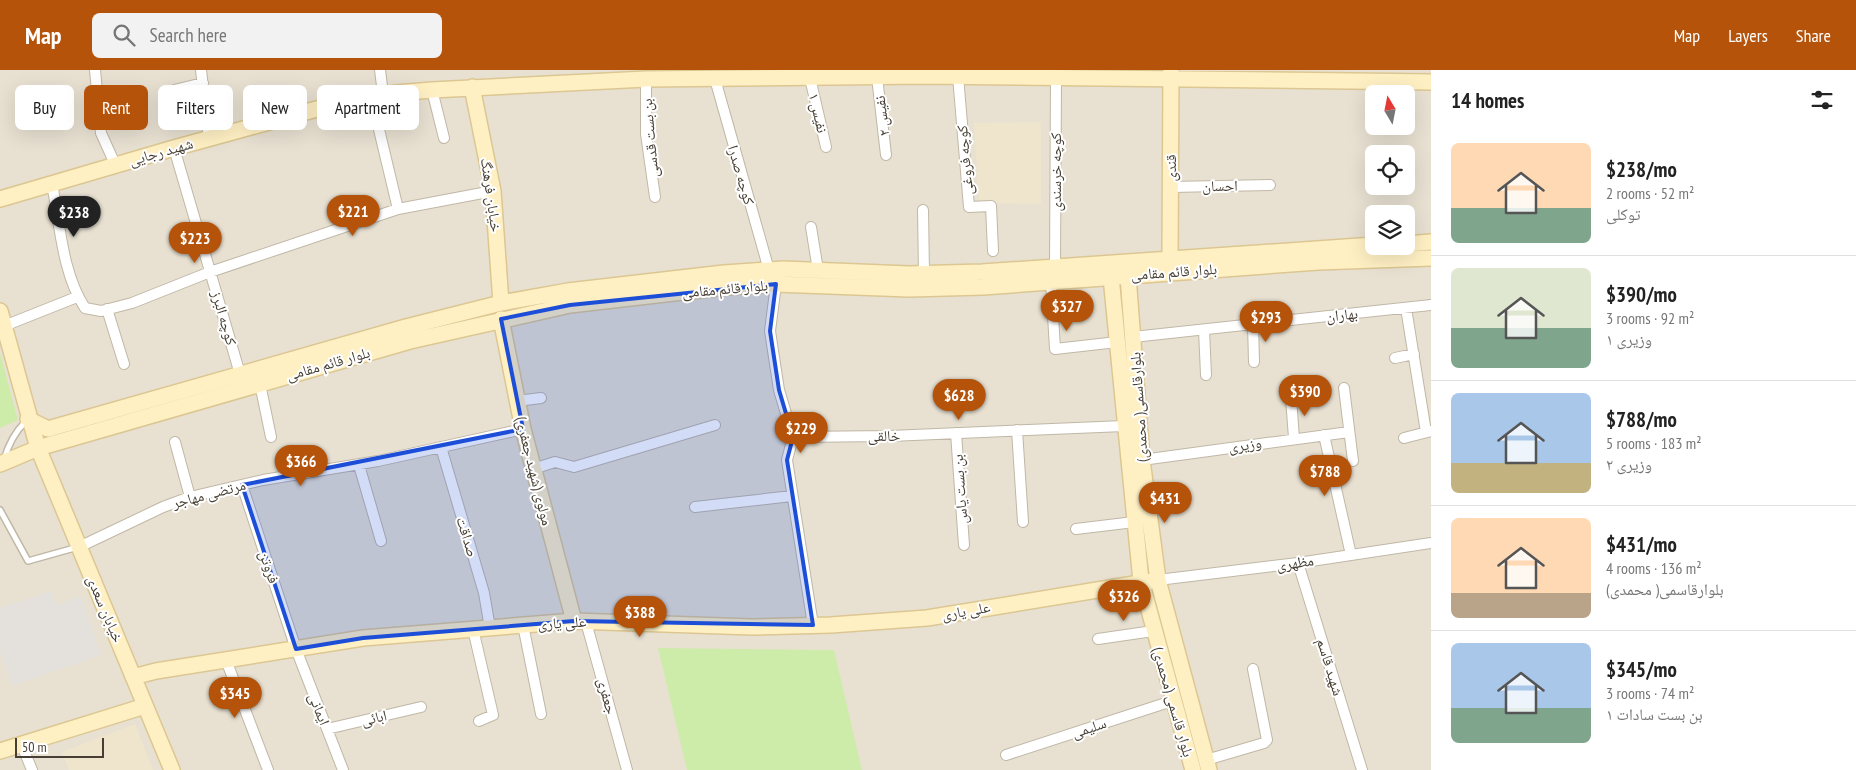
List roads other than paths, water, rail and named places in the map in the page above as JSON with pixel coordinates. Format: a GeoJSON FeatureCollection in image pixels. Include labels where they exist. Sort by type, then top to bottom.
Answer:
{"type":"FeatureCollection","features":[{"type":"Feature","properties":{"kind":"main road","name":"شهید رجایی"},"geometry":{"type":"LineString","coordinates":[[419,91],[562,77],[629,75],[646,79],[715,79],[785,74],[810,78],[924,73],[958,76],[1006,73],[1056,78],[1098,74],[1430,78]]}},
{"type":"Feature","properties":{"kind":"main road","name":"قندی"},"geometry":{"type":"LineString","coordinates":[[1170,258],[1171,74]]}},
{"type":"Feature","properties":{"kind":"main road","name":"خیابان فرهنگ"},"geometry":{"type":"LineString","coordinates":[[472,87],[493,191],[501,303]]}},
{"type":"Feature","properties":{"kind":"main road","name":"شهید رجایی"},"geometry":{"type":"LineString","coordinates":[[0,199],[115,164],[317,110]]}},
{"type":"Feature","properties":{"kind":"main road"},"geometry":{"type":"LineString","coordinates":[[1415,243],[1431,242]]}},
{"type":"Feature","properties":{"kind":"main road","name":"بلوار قائم مقامی"},"geometry":{"type":"LineString","coordinates":[[1,464],[38,448],[260,384],[501,303],[568,291],[724,272],[769,270],[818,270],[842,278],[918,288],[983,287],[1128,276],[1317,255],[1365,247]]}},
{"type":"Feature","properties":{"kind":"main road","name":"بلوار قائم مقامی"},"geometry":{"type":"LineString","coordinates":[[28,419],[48,429],[240,374],[384,341],[570,305],[726,287],[842,278],[982,272],[1170,258],[1317,255],[1431,258]]}},
{"type":"Feature","properties":{"kind":"main road","name":"بلوارقاسمی( محمدی)"},"geometry":{"type":"LineString","coordinates":[[1128,276],[1142,460],[1158,580],[1208,765]]}},
{"type":"Feature","properties":{"kind":"main road","name":"بلوار قاسمی (محمدی)"},"geometry":{"type":"LineString","coordinates":[[1111,277],[1124,426],[1141,581],[1153,631],[1193,770]]}},
{"type":"Feature","properties":{"kind":"main road"},"geometry":{"type":"LineString","coordinates":[[1114,310],[1125,306],[1130,308]]}},
{"type":"Feature","properties":{"kind":"main road","name":"خیابان سعدی"},"geometry":{"type":"LineString","coordinates":[[0,311],[28,419],[38,448],[172,770]]}},
{"type":"Feature","properties":{"kind":"main road","name":"مولوی (شهید جعفری)"},"geometry":{"type":"LineString","coordinates":[[501,319],[533,469],[580,622]]}},
{"type":"Feature","properties":{"kind":"main road"},"geometry":{"type":"LineString","coordinates":[[1,464],[28,463],[48,473]]}},
{"type":"Feature","properties":{"kind":"main road","name":"علی یاری"},"geometry":{"type":"LineString","coordinates":[[133,677],[363,638],[580,622],[753,627],[927,618],[1141,581],[1158,580]]}},
{"type":"Feature","properties":{"kind":"main road"},"geometry":{"type":"LineString","coordinates":[[0,751],[145,706]]}},
{"type":"Feature","properties":{"kind":"street"},"geometry":{"type":"LineString","coordinates":[[95,70],[101,133],[115,164]]}},
{"type":"Feature","properties":{"kind":"street"},"geometry":{"type":"LineString","coordinates":[[201,70],[209,138]]}},
{"type":"Feature","properties":{"kind":"street"},"geometry":{"type":"LineString","coordinates":[[378,85],[380,70]]}},
{"type":"Feature","properties":{"kind":"street","name":"نفیس ۲"},"geometry":{"type":"LineString","coordinates":[[885,75],[886,155]]}},
{"type":"Feature","properties":{"kind":"street","name":"کوچه فروغی"},"geometry":{"type":"LineString","coordinates":[[958,76],[969,207],[990,206],[993,251]]}},
{"type":"Feature","properties":{"kind":"street","name":"نفیس ‍۱"},"geometry":{"type":"LineString","coordinates":[[810,78],[826,147]]}},
{"type":"Feature","properties":{"kind":"street","name":"کوچه خرسندی"},"geometry":{"type":"LineString","coordinates":[[1055,267],[1056,78]]}},
{"type":"Feature","properties":{"kind":"street","name":"بن بست قدسی"},"geometry":{"type":"LineString","coordinates":[[646,79],[646,134],[655,197]]}},
{"type":"Feature","properties":{"kind":"street","name":"کوچه صدرا"},"geometry":{"type":"LineString","coordinates":[[715,79],[769,270]]}},
{"type":"Feature","properties":{"kind":"street"},"geometry":{"type":"LineString","coordinates":[[195,85],[203,83]]}},
{"type":"Feature","properties":{"kind":"street"},"geometry":{"type":"LineString","coordinates":[[432,90],[444,138]]}},
{"type":"Feature","properties":{"kind":"street"},"geometry":{"type":"LineString","coordinates":[[384,130],[398,208]]}},
{"type":"Feature","properties":{"kind":"street","name":"کوچه البرز"},"geometry":{"type":"LineString","coordinates":[[174,148],[240,374]]}},
{"type":"Feature","properties":{"kind":"street"},"geometry":{"type":"LineString","coordinates":[[52,184],[64,252],[77,297],[85,308],[101,311],[132,303],[210,272],[398,208],[493,191]]}},
{"type":"Feature","properties":{"kind":"street","name":"احسان"},"geometry":{"type":"LineString","coordinates":[[1171,187],[1270,185]]}},
{"type":"Feature","properties":{"kind":"street"},"geometry":{"type":"LineString","coordinates":[[923,210],[924,274]]}},
{"type":"Feature","properties":{"kind":"street"},"geometry":{"type":"LineString","coordinates":[[811,227],[818,270]]}},
{"type":"Feature","properties":{"kind":"street"},"geometry":{"type":"LineString","coordinates":[[1051,282],[1055,349],[1117,342]]}},
{"type":"Feature","properties":{"kind":"street"},"geometry":{"type":"LineString","coordinates":[[776,284],[770,331],[779,390],[793,437],[787,460],[813,625]]}},
{"type":"Feature","properties":{"kind":"street"},"geometry":{"type":"LineString","coordinates":[[4,326],[77,297]]}},
{"type":"Feature","properties":{"kind":"street","name":"بهاران"},"geometry":{"type":"LineString","coordinates":[[1133,337],[1431,305]]}},
{"type":"Feature","properties":{"kind":"street"},"geometry":{"type":"LineString","coordinates":[[1404,438],[1429,432],[1406,308]]}},
{"type":"Feature","properties":{"kind":"street"},"geometry":{"type":"LineString","coordinates":[[107,309],[124,364]]}},
{"type":"Feature","properties":{"kind":"street"},"geometry":{"type":"LineString","coordinates":[[1253,324],[1254,362]]}},
{"type":"Feature","properties":{"kind":"street"},"geometry":{"type":"LineString","coordinates":[[1204,330],[1206,375]]}},
{"type":"Feature","properties":{"kind":"street"},"geometry":{"type":"LineString","coordinates":[[1395,358],[1414,354]]}},
{"type":"Feature","properties":{"kind":"street"},"geometry":{"type":"LineString","coordinates":[[260,384],[271,437]]}},
{"type":"Feature","properties":{"kind":"street"},"geometry":{"type":"LineString","coordinates":[[1344,388],[1353,461]]}},
{"type":"Feature","properties":{"kind":"street"},"geometry":{"type":"LineString","coordinates":[[517,401],[541,398]]}},
{"type":"Feature","properties":{"kind":"street"},"geometry":{"type":"LineString","coordinates":[[1291,398],[1294,438]]}},
{"type":"Feature","properties":{"kind":"street"},"geometry":{"type":"LineString","coordinates":[[533,469],[555,462],[574,467],[715,425]]}},
{"type":"Feature","properties":{"kind":"street","name":"خالقی"},"geometry":{"type":"LineString","coordinates":[[793,437],[1124,426]]}},
{"type":"Feature","properties":{"kind":"street","name":"مرتضی مهاجر"},"geometry":{"type":"LineString","coordinates":[[79,547],[163,507],[190,497],[242,485],[359,465],[523,429]]}},
{"type":"Feature","properties":{"kind":"street"},"geometry":{"type":"LineString","coordinates":[[1017,430],[1023,522]]}},
{"type":"Feature","properties":{"kind":"street","name":"وزیری"},"geometry":{"type":"LineString","coordinates":[[1142,460],[1348,432]]}},
{"type":"Feature","properties":{"kind":"street","name":"بن بست یاس"},"geometry":{"type":"LineString","coordinates":[[956,433],[964,545]]}},
{"type":"Feature","properties":{"kind":"street"},"geometry":{"type":"LineString","coordinates":[[1324,434],[1351,555]]}},
{"type":"Feature","properties":{"kind":"street"},"geometry":{"type":"LineString","coordinates":[[175,442],[190,497]]}},
{"type":"Feature","properties":{"kind":"street","name":"صداقت"},"geometry":{"type":"LineString","coordinates":[[440,447],[484,593],[490,628]]}},
{"type":"Feature","properties":{"kind":"street"},"geometry":{"type":"LineString","coordinates":[[359,465],[381,541]]}},
{"type":"Feature","properties":{"kind":"street","name":"فروتن"},"geometry":{"type":"LineString","coordinates":[[242,485],[296,649]]}},
{"type":"Feature","properties":{"kind":"street"},"geometry":{"type":"LineString","coordinates":[[696,507],[792,496]]}},
{"type":"Feature","properties":{"kind":"street"},"geometry":{"type":"LineString","coordinates":[[1076,529],[1134,522]]}},
{"type":"Feature","properties":{"kind":"street","name":"مظهری"},"geometry":{"type":"LineString","coordinates":[[1158,580],[1298,563],[1431,543]]}},
{"type":"Feature","properties":{"kind":"street","name":"شهید قاسم"},"geometry":{"type":"LineString","coordinates":[[1298,563],[1362,770]]}},
{"type":"Feature","properties":{"kind":"street","name":"جعفری"},"geometry":{"type":"LineString","coordinates":[[580,622],[627,770]]}},
{"type":"Feature","properties":{"kind":"street"},"geometry":{"type":"LineString","coordinates":[[523,625],[541,714]]}},
{"type":"Feature","properties":{"kind":"street"},"geometry":{"type":"LineString","coordinates":[[473,629],[493,715],[479,721]]}},
{"type":"Feature","properties":{"kind":"street"},"geometry":{"type":"LineString","coordinates":[[1098,639],[1153,631]]}},
{"type":"Feature","properties":{"kind":"street","name":"ایمانی"},"geometry":{"type":"LineString","coordinates":[[296,649],[343,770]]}},
{"type":"Feature","properties":{"kind":"street"},"geometry":{"type":"LineString","coordinates":[[226,660],[268,770]]}},
{"type":"Feature","properties":{"kind":"street"},"geometry":{"type":"LineString","coordinates":[[1208,765],[1264,743],[1267,740],[1253,669]]}},
{"type":"Feature","properties":{"kind":"street","name":"سلیمی"},"geometry":{"type":"LineString","coordinates":[[1006,755],[1172,700]]}},
{"type":"Feature","properties":{"kind":"street","name":"ابائی"},"geometry":{"type":"LineString","coordinates":[[327,729],[421,707]]}},
{"type":"Feature","properties":{"kind":"street"},"geometry":{"type":"LineString","coordinates":[[21,743],[32,770]]}},
{"type":"Feature","properties":{"kind":"lane"},"geometry":{"type":"LineString","coordinates":[[1,464],[18,428],[28,419]]}},
{"type":"Feature","properties":{"kind":"lane"},"geometry":{"type":"LineString","coordinates":[[0,510],[28,561],[79,547]]}}]}
